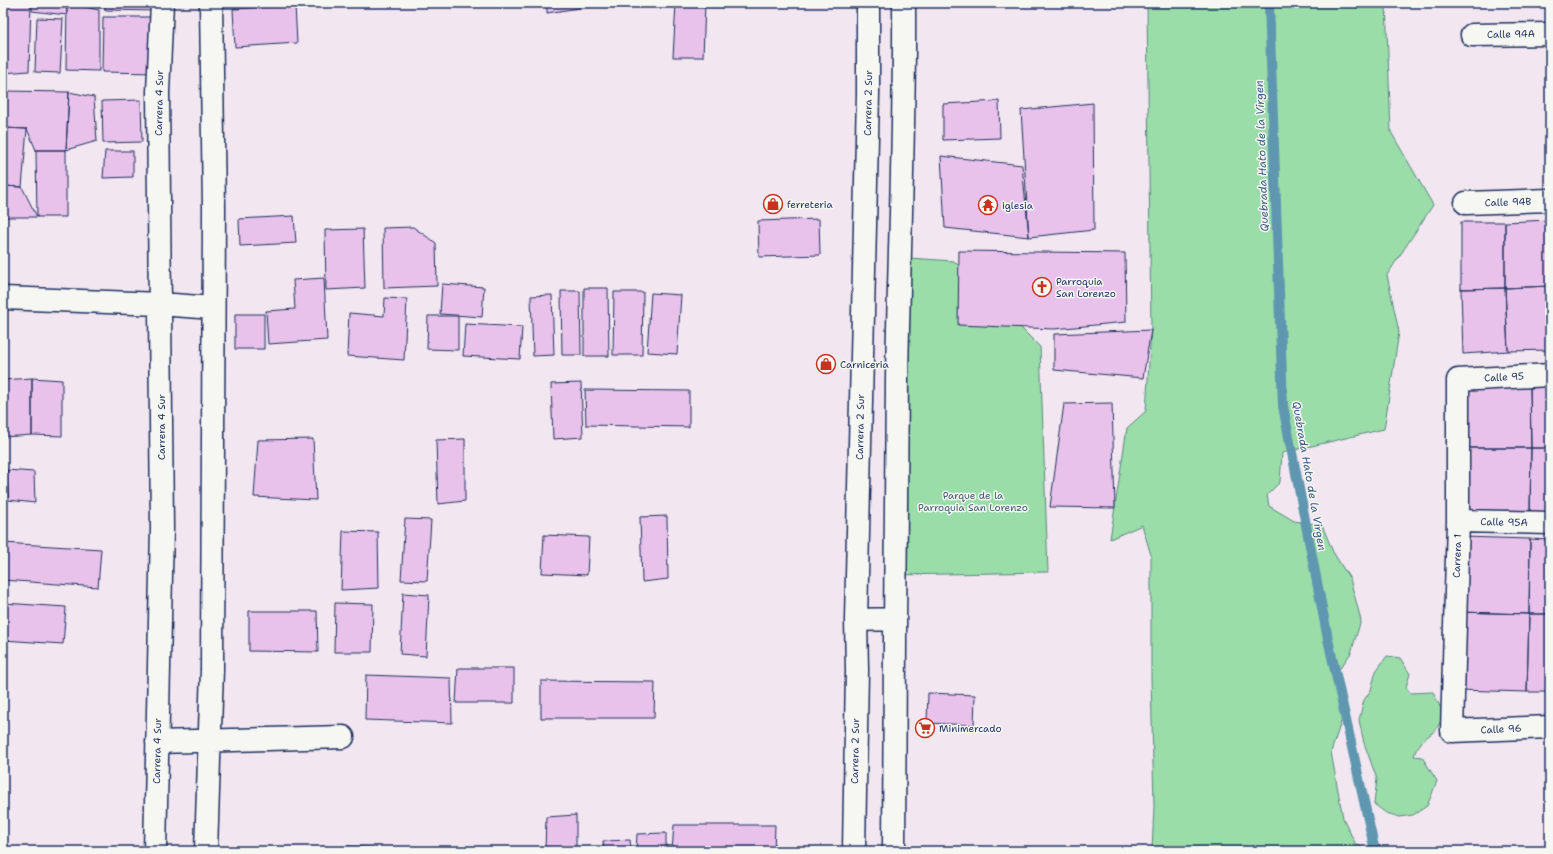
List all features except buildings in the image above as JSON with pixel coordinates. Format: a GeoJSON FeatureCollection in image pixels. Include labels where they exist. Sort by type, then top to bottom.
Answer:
{"type":"FeatureCollection","features":[{"type":"Feature","properties":{"kind":"street","name":"Carrera 4 Sur"},"geometry":{"type":"LineString","coordinates":[[155,851],[162,528],[158,92],[162,3]]}},
{"type":"Feature","properties":{"kind":"street"},"geometry":{"type":"LineString","coordinates":[[206,851],[212,669],[214,209],[211,3]]}},
{"type":"Feature","properties":{"kind":"street","name":"Carrera 2 Sur"},"geometry":{"type":"LineString","coordinates":[[854,851],[857,670],[856,620],[868,102],[868,3]]}},
{"type":"Feature","properties":{"kind":"street"},"geometry":{"type":"LineString","coordinates":[[894,851],[894,619],[897,376],[905,86],[904,3]]}},
{"type":"Feature","properties":{"kind":"street","name":"Calle 94A"},"geometry":{"type":"LineString","coordinates":[[1472,35],[1550,34]]}},
{"type":"Feature","properties":{"kind":"street","name":"Calle 94B"},"geometry":{"type":"LineString","coordinates":[[1466,203],[1550,200]]}},
{"type":"Feature","properties":{"kind":"street"},"geometry":{"type":"LineString","coordinates":[[3,298],[160,304],[213,308]]}},
{"type":"Feature","properties":{"kind":"street","name":"Calle 95"},"geometry":{"type":"LineString","coordinates":[[1458,380],[1550,375]]}},
{"type":"Feature","properties":{"kind":"street","name":"Carrera 1"},"geometry":{"type":"LineString","coordinates":[[1452,731],[1458,521],[1458,380]]}},
{"type":"Feature","properties":{"kind":"street","name":"Calle 95A"},"geometry":{"type":"LineString","coordinates":[[1458,521],[1550,523]]}},
{"type":"Feature","properties":{"kind":"street"},"geometry":{"type":"LineString","coordinates":[[856,620],[894,619]]}},
{"type":"Feature","properties":{"kind":"street","name":"Calle 96"},"geometry":{"type":"LineString","coordinates":[[1452,731],[1550,727]]}},
{"type":"Feature","properties":{"kind":"street"},"geometry":{"type":"LineString","coordinates":[[157,742],[343,737]]}},
{"type":"Feature","properties":{"kind":"green space"},"geometry":{"type":"Polygon","coordinates":[[[1147,3],[1386,3],[1391,132],[1433,205],[1387,275],[1399,332],[1384,429],[1282,453],[1280,482],[1267,495],[1269,506],[1294,521],[1322,525],[1333,552],[1350,579],[1361,620],[1351,653],[1336,674],[1344,713],[1331,752],[1343,818],[1356,845],[1373,851],[1152,851],[1154,807],[1151,677],[1151,555],[1142,525],[1110,539],[1127,428],[1146,411],[1151,329],[1147,3]]]}},
{"type":"Feature","properties":{"kind":"green space","name":"Parque de la Parroquia San Lorenzo"},"geometry":{"type":"Polygon","coordinates":[[[909,258],[954,261],[1040,347],[1048,572],[896,575],[909,258]]]}},
{"type":"Feature","properties":{"kind":"green space"},"geometry":{"type":"Polygon","coordinates":[[[1387,656],[1400,658],[1410,674],[1406,687],[1410,693],[1433,692],[1444,715],[1436,730],[1423,740],[1414,756],[1422,757],[1437,781],[1427,806],[1413,815],[1400,817],[1386,813],[1374,804],[1377,779],[1364,743],[1359,720],[1364,700],[1371,690],[1376,671],[1387,656]]]}},
{"type":"Feature","properties":{"kind":"waterway","name":"Quebrada Hato de la Virgen"},"geometry":{"type":"LineString","coordinates":[[1269,3],[1283,406],[1328,639],[1375,851]]}},
{"type":"Feature","properties":{"kind":"place","name":"ferreteria"},"geometry":{"type":"Point","coordinates":[773,204]}},
{"type":"Feature","properties":{"kind":"place","name":"iglesia"},"geometry":{"type":"Point","coordinates":[988,205]}},
{"type":"Feature","properties":{"kind":"place","name":"Parroquia San Lorenzo"},"geometry":{"type":"Point","coordinates":[1042,287]}},
{"type":"Feature","properties":{"kind":"place","name":"Carniceria"},"geometry":{"type":"Point","coordinates":[826,364]}},
{"type":"Feature","properties":{"kind":"place","name":"Minimercado"},"geometry":{"type":"Point","coordinates":[925,728]}}]}
